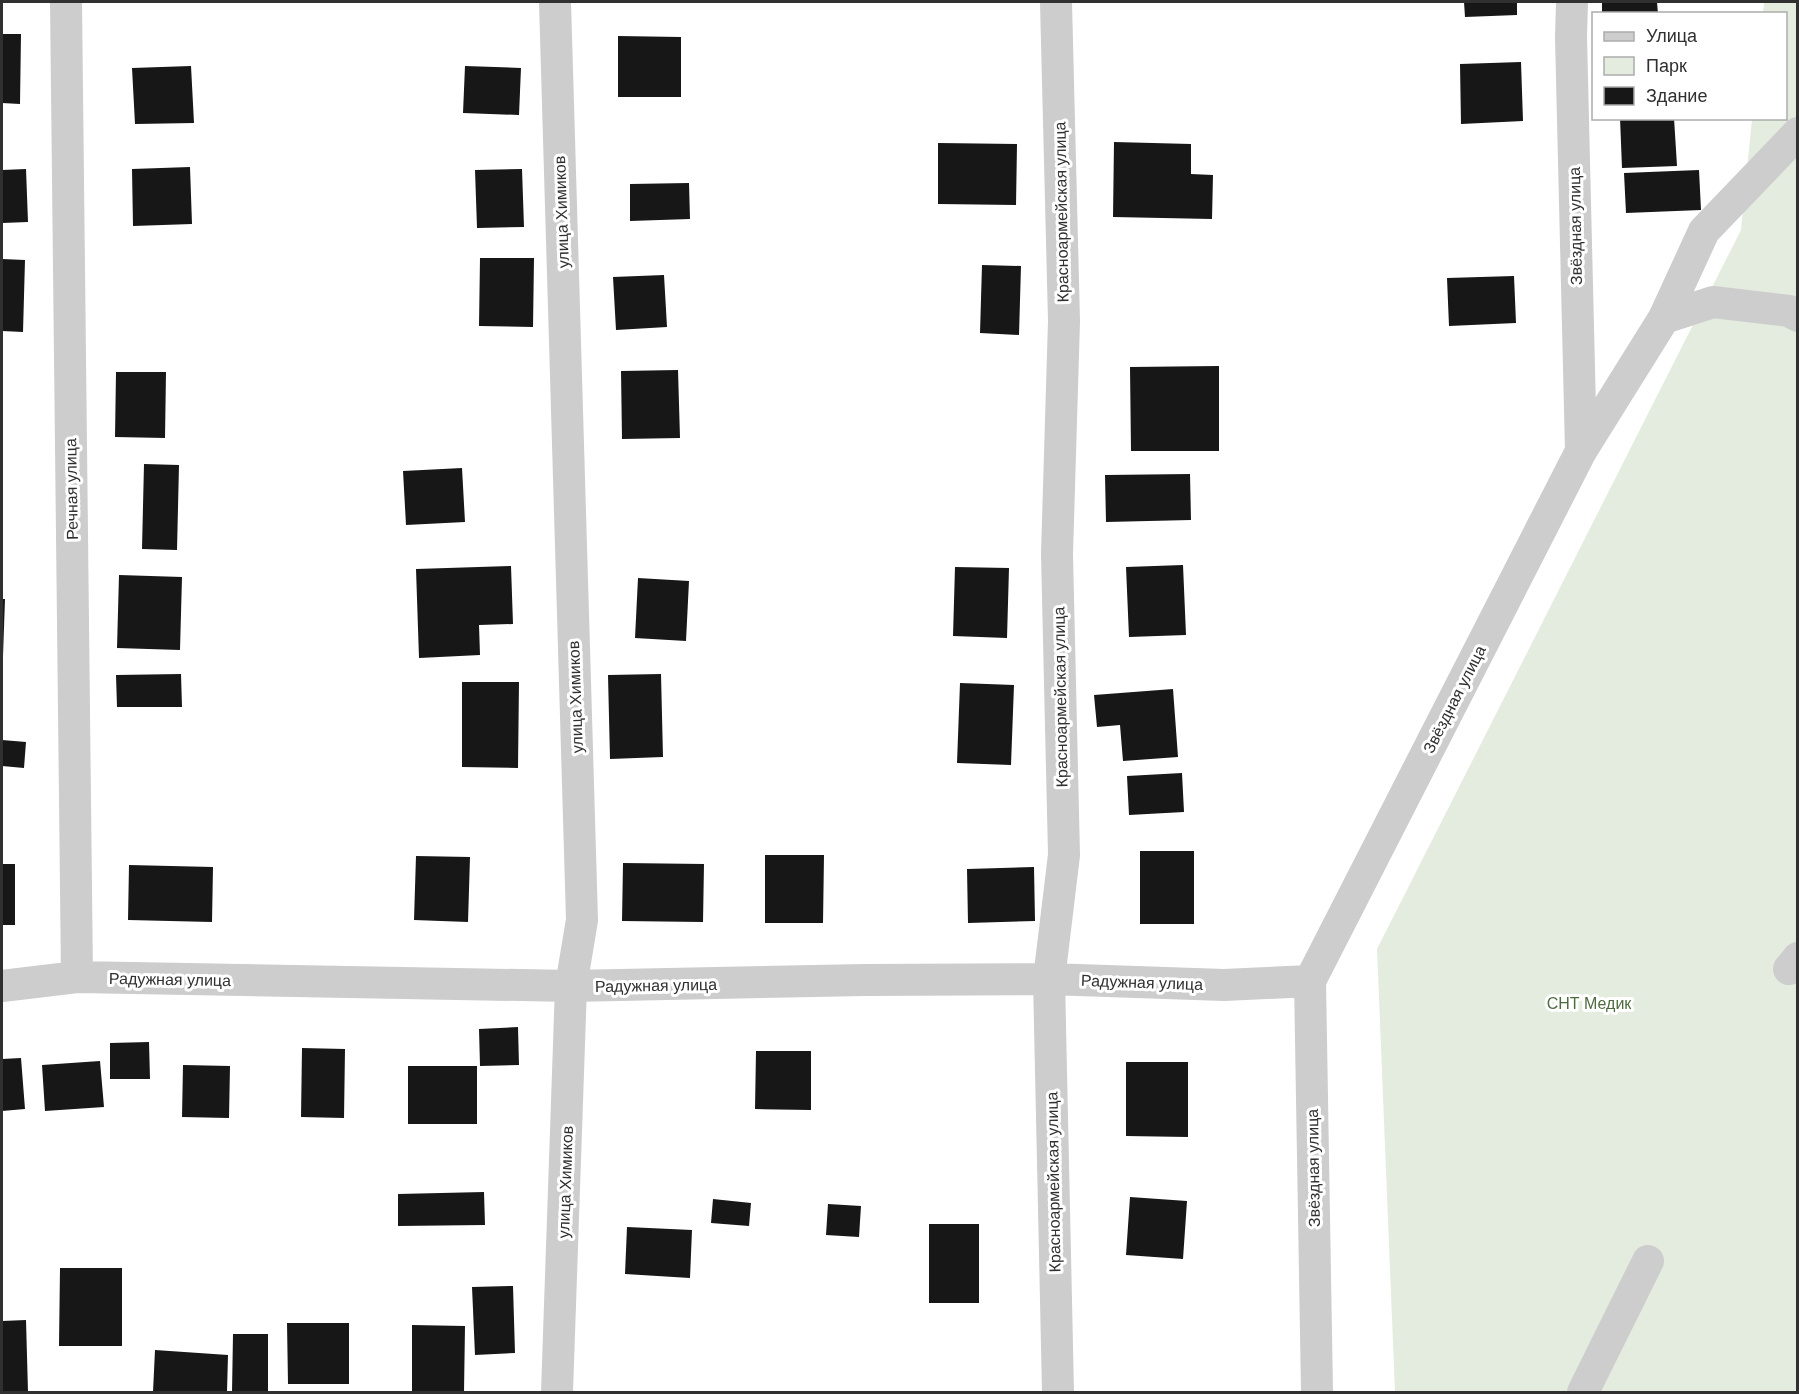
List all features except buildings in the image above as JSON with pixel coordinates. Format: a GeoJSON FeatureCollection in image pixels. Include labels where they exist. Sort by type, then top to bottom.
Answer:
{"type":"FeatureCollection","features":[{"type":"Feature","properties":{"kind":"street","name":"Речная улица"},"geometry":{"type":"LineString","coordinates":[[66,2],[77,977]]}},
{"type":"Feature","properties":{"kind":"street","name":"улица Химиков"},"geometry":{"type":"LineString","coordinates":[[555,2],[582,920],[571,986],[558,1392]]}},
{"type":"Feature","properties":{"kind":"street","name":"Красноармейская улица"},"geometry":{"type":"LineString","coordinates":[[1056,2],[1064,321],[1057,554],[1064,855],[1049,979],[1058,1392]]}},
{"type":"Feature","properties":{"kind":"street","name":"Звёздная улица"},"geometry":{"type":"LineString","coordinates":[[1317,1392],[1310,981],[1581,451],[1572,2]]}},
{"type":"Feature","properties":{"kind":"street"},"geometry":{"type":"LineString","coordinates":[[1581,451],[1664,318],[1704,231],[1797,133]]}},
{"type":"Feature","properties":{"kind":"street"},"geometry":{"type":"LineString","coordinates":[[1664,318],[1713,302],[1789,310],[1797,316]]}},
{"type":"Feature","properties":{"kind":"street","name":"Радужная улица"},"geometry":{"type":"LineString","coordinates":[[2,986],[77,977],[571,986],[865,980],[1049,979],[1224,985],[1310,981]]}},
{"type":"Feature","properties":{"kind":"street"},"geometry":{"type":"LineString","coordinates":[[1582,1392],[1648,1262]]}},
{"type":"Feature","properties":{"kind":"green space","name":"СНТ Медик"},"geometry":{"type":"Polygon","coordinates":[[[1764,2],[1797,2],[1797,1392],[1395,1392],[1377,949],[1741,230],[1752,120],[1787,120],[1787,12],[1763,12],[1764,2]]]}}]}
